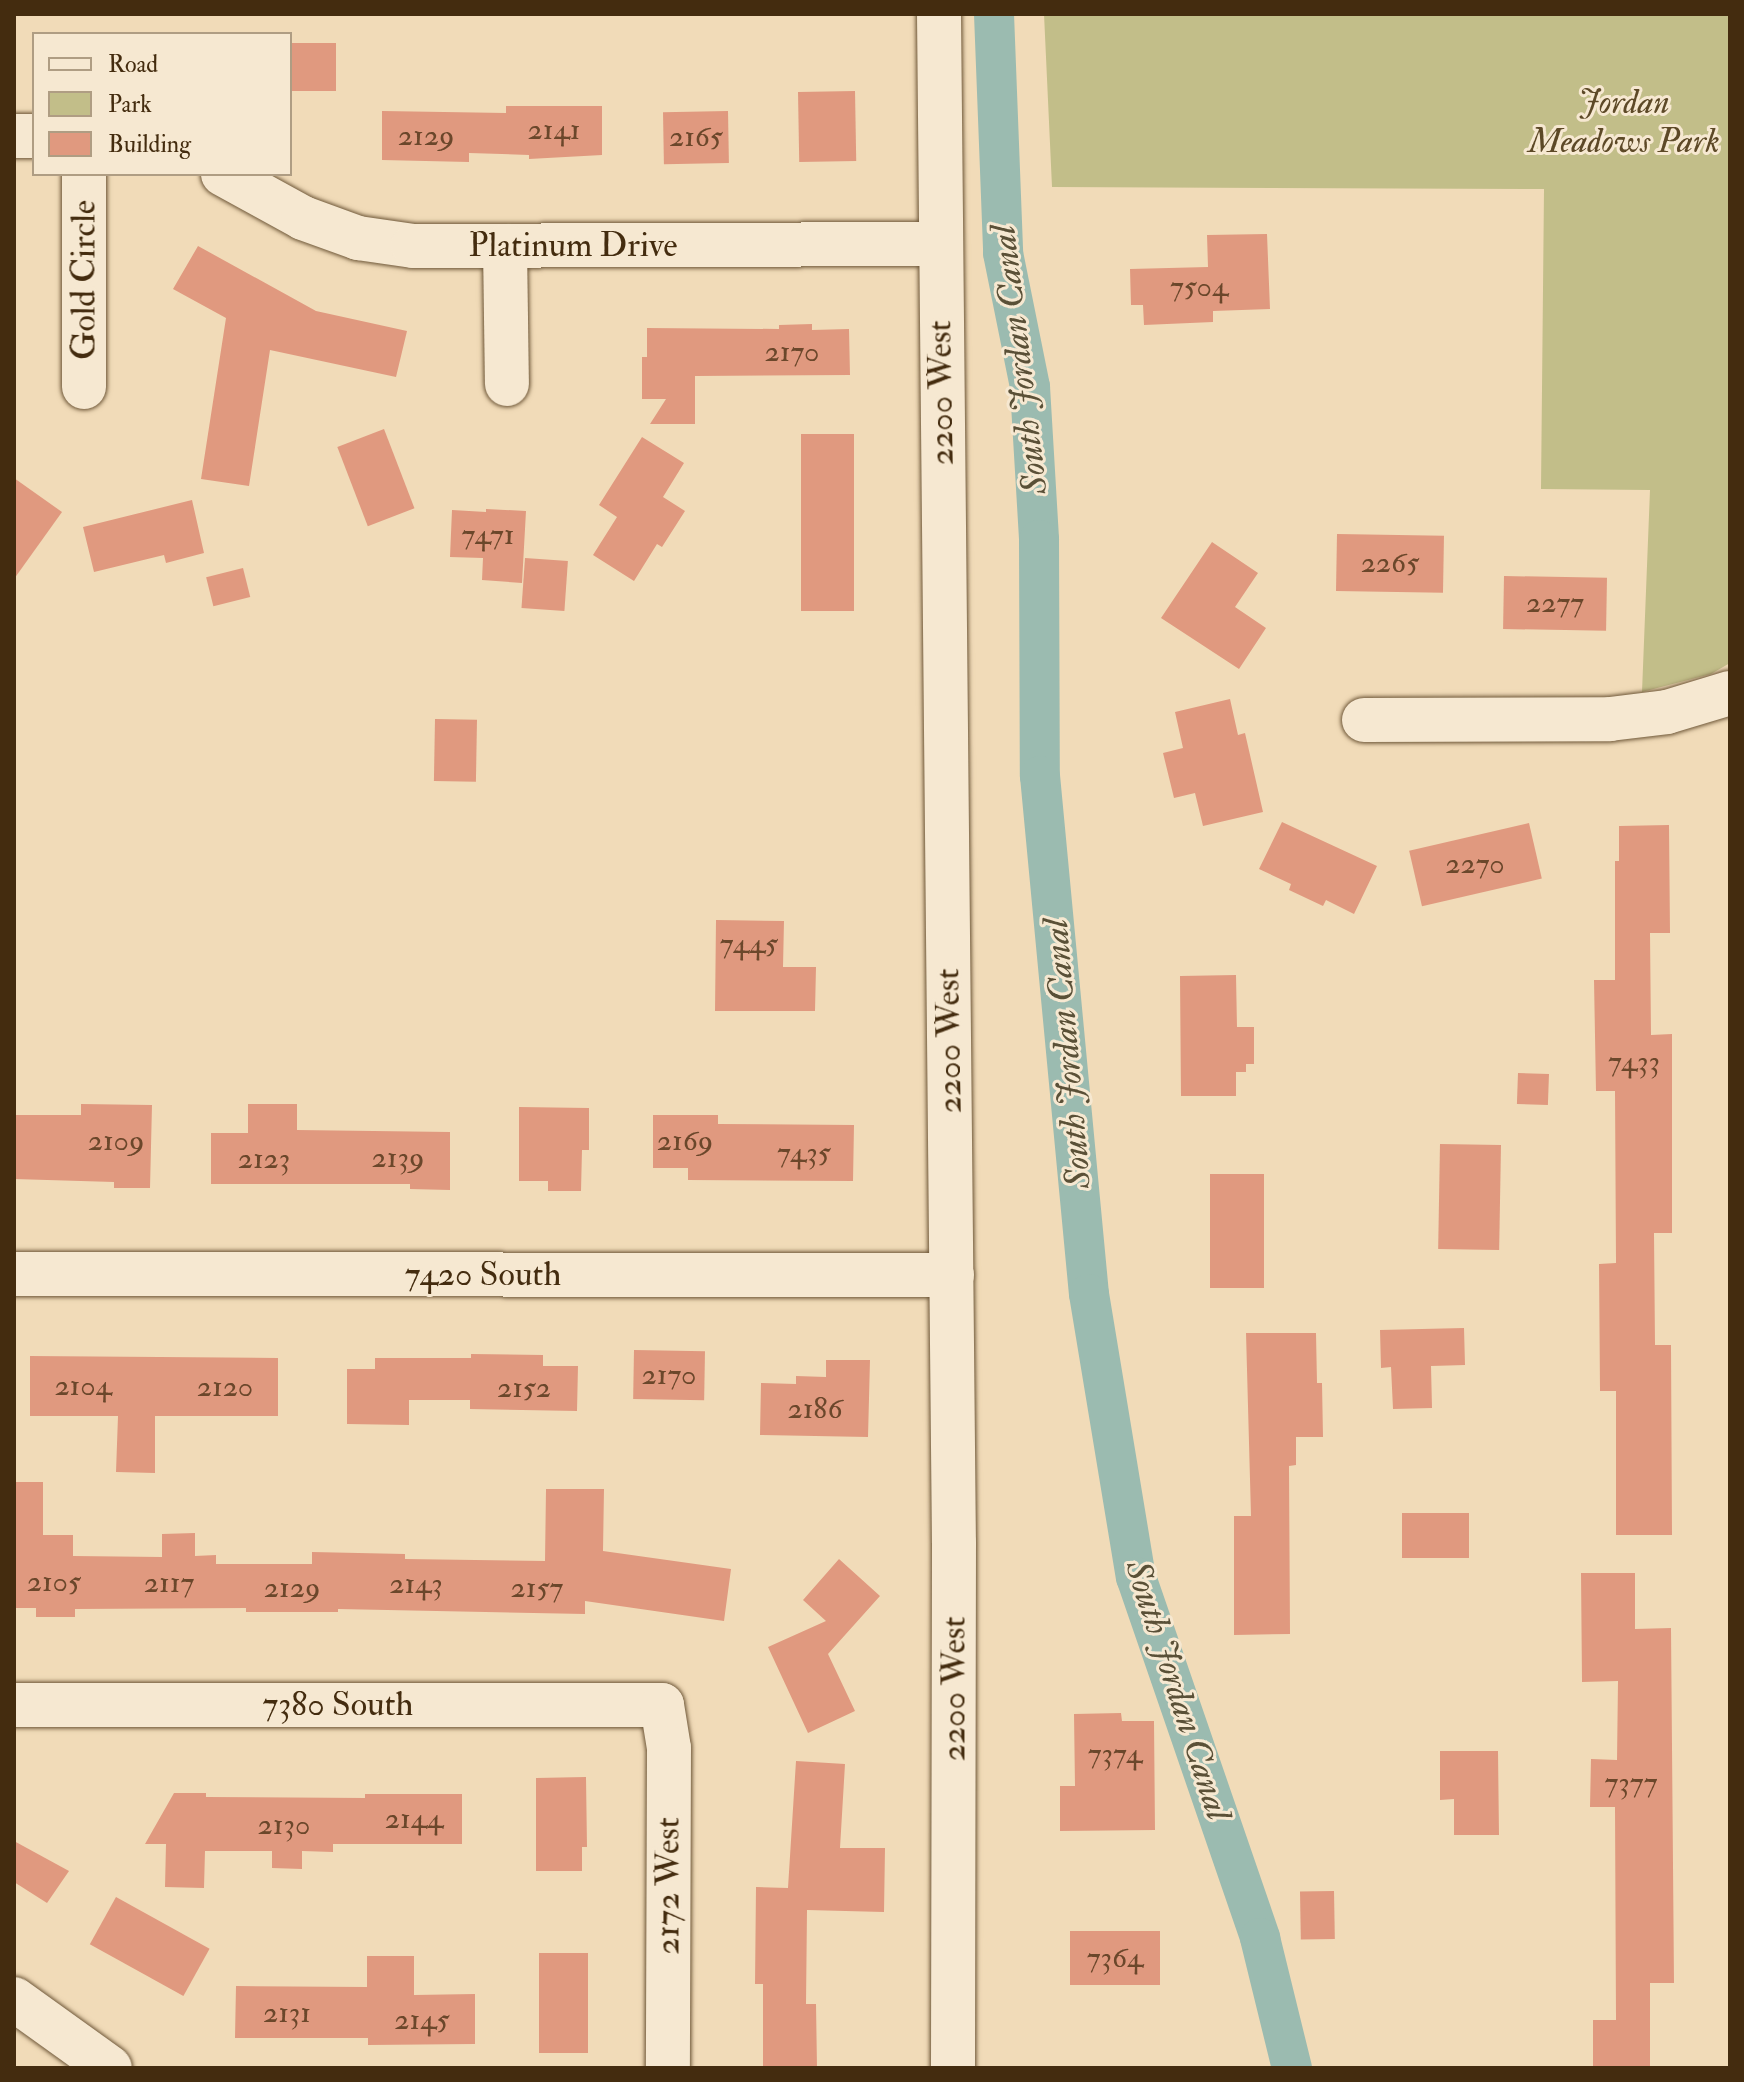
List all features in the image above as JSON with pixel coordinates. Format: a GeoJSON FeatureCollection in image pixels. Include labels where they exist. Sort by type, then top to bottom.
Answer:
{"type":"FeatureCollection","features":[{"type":"Feature","properties":{"kind":"street","name":"2200 West"},"geometry":{"type":"LineString","coordinates":[[939,14],[952,1275],[953,2068]]}},
{"type":"Feature","properties":{"kind":"street","name":"Gold Circle"},"geometry":{"type":"LineString","coordinates":[[84,176],[84,387]]}},
{"type":"Feature","properties":{"kind":"street","name":"Platinum Drive"},"geometry":{"type":"LineString","coordinates":[[227,176],[303,218],[358,238],[413,246],[939,244]]}},
{"type":"Feature","properties":{"kind":"street"},"geometry":{"type":"LineString","coordinates":[[505,246],[507,384]]}},
{"type":"Feature","properties":{"kind":"street"},"geometry":{"type":"LineString","coordinates":[[1364,720],[1610,719],[1667,712],[1730,693]]}},
{"type":"Feature","properties":{"kind":"street","name":"7420 South"},"geometry":{"type":"LineString","coordinates":[[14,1274],[952,1275]]}},
{"type":"Feature","properties":{"kind":"street","name":"7380 South"},"geometry":{"type":"LineString","coordinates":[[14,1705],[662,1705]]}},
{"type":"Feature","properties":{"kind":"street","name":"2172 West"},"geometry":{"type":"LineString","coordinates":[[662,1705],[669,1748],[668,2068]]}},
{"type":"Feature","properties":{"kind":"street"},"geometry":{"type":"LineString","coordinates":[[14,1999],[110,2068]]}},
{"type":"Feature","properties":{"kind":"green space","name":"Jordan Meadows Park"},"geometry":{"type":"Polygon","coordinates":[[[1044,14],[1730,14],[1730,663],[1711,674],[1642,692],[1650,490],[1541,489],[1544,189],[1052,187],[1044,14]]]}},
{"type":"Feature","properties":{"kind":"building"},"geometry":{"type":"Polygon","coordinates":[[[292,43],[336,43],[336,91],[292,91],[292,43]]]}},
{"type":"Feature","properties":{"kind":"building"},"geometry":{"type":"Polygon","coordinates":[[[855,91],[856,161],[799,162],[798,92],[855,91]]]}},
{"type":"Feature","properties":{"kind":"building"},"geometry":{"type":"Polygon","coordinates":[[[506,106],[602,106],[602,155],[529,159],[529,155],[469,153],[469,162],[382,160],[382,111],[506,113],[506,106]]]}},
{"type":"Feature","properties":{"kind":"building"},"geometry":{"type":"Polygon","coordinates":[[[728,111],[729,163],[664,164],[663,112],[728,111]]]}},
{"type":"Feature","properties":{"kind":"building"},"geometry":{"type":"Polygon","coordinates":[[[1267,234],[1270,309],[1213,311],[1213,322],[1144,325],[1143,305],[1131,305],[1130,269],[1208,267],[1207,235],[1267,234]]]}},
{"type":"Feature","properties":{"kind":"building"},"geometry":{"type":"Polygon","coordinates":[[[198,246],[316,311],[407,331],[396,377],[270,350],[249,486],[201,479],[226,318],[173,289],[198,246]]]}},
{"type":"Feature","properties":{"kind":"building"},"geometry":{"type":"Polygon","coordinates":[[[812,324],[812,330],[849,329],[850,375],[695,376],[695,424],[650,424],[666,399],[642,399],[642,357],[647,357],[647,328],[779,329],[779,325],[812,324]]]}},
{"type":"Feature","properties":{"kind":"building"},"geometry":{"type":"Polygon","coordinates":[[[384,429],[414,508],[368,526],[337,447],[384,429]]]}},
{"type":"Feature","properties":{"kind":"building"},"geometry":{"type":"Polygon","coordinates":[[[801,434],[854,434],[854,611],[801,611],[801,434]]]}},
{"type":"Feature","properties":{"kind":"building"},"geometry":{"type":"Polygon","coordinates":[[[642,437],[684,463],[663,497],[685,511],[662,547],[657,544],[634,581],[593,555],[617,517],[599,505],[642,437]]]}},
{"type":"Feature","properties":{"kind":"building"},"geometry":{"type":"Polygon","coordinates":[[[14,478],[62,512],[14,579],[14,478]]]}},
{"type":"Feature","properties":{"kind":"building"},"geometry":{"type":"Polygon","coordinates":[[[192,500],[204,553],[166,563],[164,555],[94,572],[83,527],[192,500]]]}},
{"type":"Feature","properties":{"kind":"building"},"geometry":{"type":"Polygon","coordinates":[[[486,509],[526,511],[522,583],[482,580],[483,558],[450,557],[452,510],[486,512],[486,509]]]}},
{"type":"Feature","properties":{"kind":"building"},"geometry":{"type":"Polygon","coordinates":[[[1337,534],[1444,536],[1443,593],[1336,591],[1337,534]]]}},
{"type":"Feature","properties":{"kind":"building"},"geometry":{"type":"Polygon","coordinates":[[[1212,542],[1258,573],[1235,607],[1266,628],[1239,669],[1161,618],[1212,542]]]}},
{"type":"Feature","properties":{"kind":"building"},"geometry":{"type":"Polygon","coordinates":[[[525,558],[568,561],[564,611],[522,608],[525,558]]]}},
{"type":"Feature","properties":{"kind":"building"},"geometry":{"type":"Polygon","coordinates":[[[243,568],[250,597],[213,606],[206,577],[243,568]]]}},
{"type":"Feature","properties":{"kind":"building"},"geometry":{"type":"Polygon","coordinates":[[[1504,576],[1607,578],[1606,631],[1503,629],[1504,576]]]}},
{"type":"Feature","properties":{"kind":"building"},"geometry":{"type":"Polygon","coordinates":[[[1230,699],[1238,735],[1245,733],[1263,812],[1203,826],[1195,793],[1174,798],[1163,753],[1183,748],[1175,712],[1230,699]]]}},
{"type":"Feature","properties":{"kind":"building"},"geometry":{"type":"Polygon","coordinates":[[[435,719],[477,720],[476,782],[434,781],[435,719]]]}},
{"type":"Feature","properties":{"kind":"building"},"geometry":{"type":"Polygon","coordinates":[[[1282,822],[1377,866],[1354,914],[1326,900],[1323,906],[1289,890],[1291,884],[1259,869],[1282,822]]]}},
{"type":"Feature","properties":{"kind":"building"},"geometry":{"type":"Polygon","coordinates":[[[1529,823],[1542,879],[1422,906],[1409,851],[1529,823]]]}},
{"type":"Feature","properties":{"kind":"building"},"geometry":{"type":"Polygon","coordinates":[[[1669,825],[1670,933],[1650,933],[1651,1035],[1672,1034],[1672,1233],[1654,1233],[1655,1345],[1671,1345],[1672,1535],[1616,1535],[1616,1391],[1600,1391],[1599,1264],[1616,1263],[1615,1091],[1596,1091],[1594,980],[1615,980],[1615,861],[1619,861],[1619,826],[1669,825]]]}},
{"type":"Feature","properties":{"kind":"building"},"geometry":{"type":"Polygon","coordinates":[[[716,920],[784,921],[783,967],[816,967],[815,1011],[715,1011],[716,920]]]}},
{"type":"Feature","properties":{"kind":"building"},"geometry":{"type":"Polygon","coordinates":[[[1236,975],[1237,1027],[1254,1027],[1254,1064],[1246,1064],[1246,1072],[1236,1072],[1236,1096],[1181,1096],[1180,976],[1236,975]]]}},
{"type":"Feature","properties":{"kind":"building"},"geometry":{"type":"Polygon","coordinates":[[[1518,1073],[1549,1074],[1548,1105],[1517,1104],[1518,1073]]]}},
{"type":"Feature","properties":{"kind":"building"},"geometry":{"type":"Polygon","coordinates":[[[81,1104],[152,1105],[150,1188],[114,1188],[114,1182],[14,1179],[14,1115],[81,1115],[81,1104]]]}},
{"type":"Feature","properties":{"kind":"building"},"geometry":{"type":"Polygon","coordinates":[[[248,1104],[297,1104],[297,1130],[450,1132],[450,1190],[410,1189],[410,1184],[211,1184],[211,1133],[248,1133],[248,1104]]]}},
{"type":"Feature","properties":{"kind":"building"},"geometry":{"type":"Polygon","coordinates":[[[519,1107],[589,1108],[589,1150],[582,1150],[581,1191],[548,1191],[548,1181],[519,1181],[519,1107]]]}},
{"type":"Feature","properties":{"kind":"building"},"geometry":{"type":"Polygon","coordinates":[[[653,1115],[718,1115],[718,1124],[854,1125],[853,1181],[688,1180],[688,1168],[653,1168],[653,1115]]]}},
{"type":"Feature","properties":{"kind":"building"},"geometry":{"type":"Polygon","coordinates":[[[1440,1144],[1501,1145],[1499,1250],[1438,1249],[1440,1144]]]}},
{"type":"Feature","properties":{"kind":"building"},"geometry":{"type":"Polygon","coordinates":[[[1210,1174],[1264,1174],[1264,1288],[1210,1288],[1210,1174]]]}},
{"type":"Feature","properties":{"kind":"building"},"geometry":{"type":"Polygon","coordinates":[[[1464,1328],[1465,1365],[1431,1366],[1432,1408],[1393,1409],[1391,1367],[1381,1368],[1380,1330],[1464,1328]]]}},
{"type":"Feature","properties":{"kind":"building"},"geometry":{"type":"Polygon","coordinates":[[[1246,1333],[1316,1333],[1317,1383],[1322,1383],[1323,1437],[1296,1437],[1296,1465],[1289,1466],[1290,1634],[1234,1635],[1234,1516],[1251,1516],[1246,1333]]]}},
{"type":"Feature","properties":{"kind":"building"},"geometry":{"type":"Polygon","coordinates":[[[634,1350],[705,1351],[704,1400],[633,1399],[634,1350]]]}},
{"type":"Feature","properties":{"kind":"building"},"geometry":{"type":"Polygon","coordinates":[[[471,1354],[543,1355],[543,1366],[578,1366],[577,1411],[470,1409],[470,1400],[409,1400],[409,1425],[347,1424],[347,1369],[375,1369],[375,1358],[471,1358],[471,1354]]]}},
{"type":"Feature","properties":{"kind":"building"},"geometry":{"type":"Polygon","coordinates":[[[30,1356],[278,1358],[278,1416],[155,1416],[155,1473],[116,1472],[118,1416],[30,1416],[30,1356]]]}},
{"type":"Feature","properties":{"kind":"building"},"geometry":{"type":"Polygon","coordinates":[[[826,1360],[870,1360],[868,1437],[760,1435],[761,1383],[796,1384],[796,1376],[826,1377],[826,1360]]]}},
{"type":"Feature","properties":{"kind":"building"},"geometry":{"type":"Polygon","coordinates":[[[14,1482],[43,1482],[43,1535],[73,1535],[73,1556],[162,1557],[162,1534],[195,1533],[195,1556],[216,1555],[216,1564],[312,1564],[312,1552],[405,1554],[405,1559],[545,1561],[546,1489],[604,1489],[603,1551],[731,1569],[724,1621],[585,1601],[585,1614],[338,1609],[338,1612],[246,1612],[246,1608],[75,1609],[75,1617],[36,1617],[36,1608],[14,1608],[14,1482]]]}},
{"type":"Feature","properties":{"kind":"building"},"geometry":{"type":"Polygon","coordinates":[[[1402,1513],[1469,1513],[1469,1558],[1402,1558],[1402,1513]]]}},
{"type":"Feature","properties":{"kind":"building"},"geometry":{"type":"Polygon","coordinates":[[[839,1559],[880,1596],[828,1654],[855,1711],[808,1733],[768,1647],[826,1621],[803,1600],[839,1559]]]}},
{"type":"Feature","properties":{"kind":"building"},"geometry":{"type":"Polygon","coordinates":[[[1581,1573],[1635,1573],[1635,1629],[1671,1628],[1674,1983],[1650,1983],[1650,2068],[1593,2068],[1593,2020],[1616,2020],[1615,1807],[1590,1807],[1591,1759],[1617,1760],[1618,1681],[1582,1682],[1581,1573]]]}},
{"type":"Feature","properties":{"kind":"building"},"geometry":{"type":"Polygon","coordinates":[[[1121,1713],[1122,1721],[1154,1721],[1155,1830],[1060,1831],[1060,1786],[1075,1786],[1074,1714],[1121,1713]]]}},
{"type":"Feature","properties":{"kind":"building"},"geometry":{"type":"Polygon","coordinates":[[[1440,1751],[1498,1751],[1499,1835],[1454,1835],[1454,1799],[1440,1800],[1440,1751]]]}},
{"type":"Feature","properties":{"kind":"building"},"geometry":{"type":"Polygon","coordinates":[[[796,1761],[845,1764],[840,1848],[885,1848],[884,1912],[807,1910],[806,2004],[816,2004],[817,2068],[763,2068],[763,1984],[755,1984],[756,1887],[788,1888],[796,1761]]]}},
{"type":"Feature","properties":{"kind":"building"},"geometry":{"type":"Polygon","coordinates":[[[586,1777],[587,1847],[582,1847],[582,1871],[536,1871],[536,1778],[586,1777]]]}},
{"type":"Feature","properties":{"kind":"building"},"geometry":{"type":"Polygon","coordinates":[[[174,1793],[206,1793],[206,1797],[365,1798],[365,1794],[462,1794],[462,1844],[333,1844],[333,1852],[302,1851],[302,1869],[272,1868],[272,1851],[205,1851],[204,1888],[165,1887],[166,1844],[145,1844],[174,1793]]]}},
{"type":"Feature","properties":{"kind":"building"},"geometry":{"type":"Polygon","coordinates":[[[14,1841],[69,1871],[47,1903],[14,1882],[14,1841]]]}},
{"type":"Feature","properties":{"kind":"building"},"geometry":{"type":"Polygon","coordinates":[[[1334,1891],[1335,1939],[1301,1940],[1300,1892],[1334,1891]]]}},
{"type":"Feature","properties":{"kind":"building"},"geometry":{"type":"Polygon","coordinates":[[[116,1897],[210,1949],[183,1996],[90,1944],[116,1897]]]}},
{"type":"Feature","properties":{"kind":"building"},"geometry":{"type":"Polygon","coordinates":[[[1070,1931],[1160,1931],[1160,1985],[1070,1985],[1070,1931]]]}},
{"type":"Feature","properties":{"kind":"building"},"geometry":{"type":"Polygon","coordinates":[[[539,1953],[588,1953],[588,2053],[539,2053],[539,1953]]]}},
{"type":"Feature","properties":{"kind":"building"},"geometry":{"type":"Polygon","coordinates":[[[367,1956],[414,1956],[414,1995],[475,1994],[475,2044],[368,2045],[368,2038],[235,2038],[236,1986],[367,1987],[367,1956]]]}},
{"type":"Feature","properties":{"kind":"waterway","name":"South Jordan Canal"},"geometry":{"type":"LineString","coordinates":[[994,14],[1003,253],[1030,387],[1039,540],[1040,776],[1089,1294],[1136,1577],[1260,1938],[1292,2068]]}}]}
